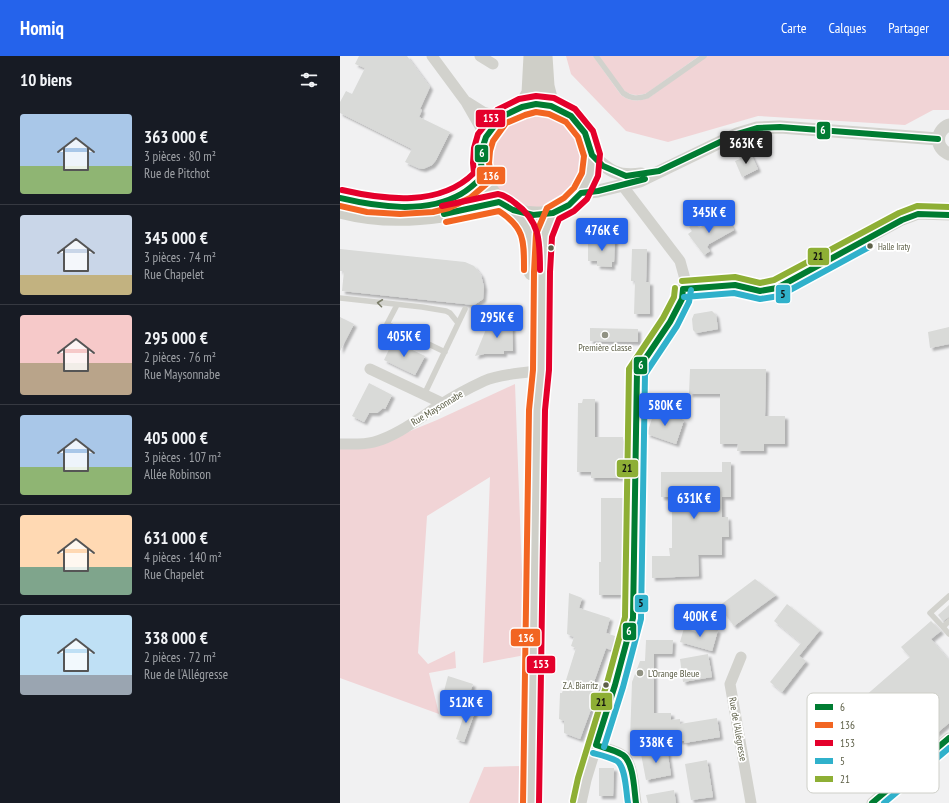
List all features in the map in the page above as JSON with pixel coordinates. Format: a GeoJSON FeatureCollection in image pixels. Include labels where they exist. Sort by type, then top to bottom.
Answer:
{"type":"FeatureCollection","features":[{"type":"Feature","properties":{"kind":"main road"},"geometry":{"type":"LineString","coordinates":[[522,106],[530,93],[532,56]]}},
{"type":"Feature","properties":{"kind":"main road"},"geometry":{"type":"LineString","coordinates":[[544,56],[546,86],[551,106]]}},
{"type":"Feature","properties":{"kind":"main road"},"geometry":{"type":"LineString","coordinates":[[340,210],[353,214],[404,218],[443,214],[502,202],[533,215],[553,213],[569,205],[581,193],[590,174],[592,155],[585,133],[571,116],[551,106],[536,104],[522,106],[501,117],[486,137],[482,149],[481,163],[483,176],[489,190],[502,202],[528,227],[531,247],[537,410],[531,803]]}},
{"type":"Feature","properties":{"kind":"main road"},"geometry":{"type":"LineString","coordinates":[[340,198],[360,202],[406,206],[439,202],[459,196],[474,186],[483,176]]}},
{"type":"Feature","properties":{"kind":"main road"},"geometry":{"type":"LineString","coordinates":[[537,410],[541,370],[544,235],[553,213]]}},
{"type":"Feature","properties":{"kind":"street"},"geometry":{"type":"LineString","coordinates":[[433,56],[466,102],[486,137]]}},
{"type":"Feature","properties":{"kind":"street"},"geometry":{"type":"LineString","coordinates":[[480,56],[493,64]]}},
{"type":"Feature","properties":{"kind":"street"},"geometry":{"type":"LineString","coordinates":[[466,102],[483,112],[501,117]]}},
{"type":"Feature","properties":{"kind":"street"},"geometry":{"type":"LineString","coordinates":[[949,125],[941,130],[938,139],[941,148],[949,154]]}},
{"type":"Feature","properties":{"kind":"street"},"geometry":{"type":"LineString","coordinates":[[581,193],[598,191],[640,181],[737,134],[757,128],[780,127],[938,139]]}},
{"type":"Feature","properties":{"kind":"street"},"geometry":{"type":"LineString","coordinates":[[592,155],[603,166],[626,176],[659,171]]}},
{"type":"Feature","properties":{"kind":"street"},"geometry":{"type":"LineString","coordinates":[[581,803],[596,745],[616,685],[633,618],[637,370],[670,322],[682,299],[685,279],[680,261],[622,185]]}},
{"type":"Feature","properties":{"kind":"street"},"geometry":{"type":"LineString","coordinates":[[867,239],[902,220],[918,214],[949,215]]}},
{"type":"Feature","properties":{"kind":"street"},"geometry":{"type":"LineString","coordinates":[[370,369],[442,403]]}},
{"type":"Feature","properties":{"kind":"street","name":"Rue Maysonnabe"},"geometry":{"type":"LineString","coordinates":[[340,444],[354,445],[374,442],[387,437],[417,420],[442,403],[484,381],[496,377],[535,371]]}},
{"type":"Feature","properties":{"kind":"street","name":"Rue de l'Allégresse"},"geometry":{"type":"LineString","coordinates":[[741,657],[730,684],[751,803]]}},
{"type":"Feature","properties":{"kind":"street"},"geometry":{"type":"LineString","coordinates":[[939,746],[949,738]]}},
{"type":"Feature","properties":{"kind":"street"},"geometry":{"type":"LineString","coordinates":[[596,745],[624,756],[630,770],[636,803]]}},
{"type":"Feature","properties":{"kind":"street"},"geometry":{"type":"LineString","coordinates":[[872,803],[884,793]]}},
{"type":"Feature","properties":{"kind":"lane"},"geometry":{"type":"LineString","coordinates":[[522,106],[526,92],[527,56]]}},
{"type":"Feature","properties":{"kind":"lane"},"geometry":{"type":"LineString","coordinates":[[596,56],[623,93],[629,97],[639,98],[647,96],[704,56]]}},
{"type":"Feature","properties":{"kind":"lane"},"geometry":{"type":"LineString","coordinates":[[683,289],[735,285],[760,291],[777,288],[867,239]]}},
{"type":"Feature","properties":{"kind":"lane"},"geometry":{"type":"LineString","coordinates":[[340,298],[446,311],[450,313],[458,324]]}},
{"type":"Feature","properties":{"kind":"lane"},"geometry":{"type":"LineString","coordinates":[[397,305],[387,324],[445,352]]}},
{"type":"Feature","properties":{"kind":"lane"},"geometry":{"type":"LineString","coordinates":[[424,395],[465,308]]}},
{"type":"Feature","properties":{"kind":"lane"},"geometry":{"type":"LineString","coordinates":[[949,596],[930,613],[949,634]]}},
{"type":"Feature","properties":{"kind":"lane"},"geometry":{"type":"LineString","coordinates":[[943,627],[949,621]]}},
{"type":"Feature","properties":{"kind":"shaded area"},"geometry":{"type":"Polygon","coordinates":[[[566,56],[593,56],[621,95],[628,99],[642,100],[650,97],[706,56],[949,56],[949,110],[933,110],[905,125],[758,116],[668,142],[626,131],[571,74],[566,56]]]}},
{"type":"Feature","properties":{"kind":"shaded area"},"geometry":{"type":"Polygon","coordinates":[[[598,56],[699,56],[647,93],[638,95],[630,94],[618,85],[598,56]]]}},
{"type":"Feature","properties":{"kind":"shaded area"},"geometry":{"type":"Polygon","coordinates":[[[537,114],[555,117],[571,128],[582,144],[585,162],[582,180],[571,196],[555,207],[537,210],[519,207],[503,196],[492,180],[489,162],[492,144],[503,128],[519,117],[537,114]]]}},
{"type":"Feature","properties":{"kind":"shaded area"},"geometry":{"type":"Polygon","coordinates":[[[515,384],[525,655],[483,663],[490,477],[427,516],[418,653],[428,664],[455,651],[456,668],[429,673],[439,714],[340,678],[340,449],[369,448],[437,420],[515,384]]]}},
{"type":"Feature","properties":{"kind":"shaded area"},"geometry":{"type":"Polygon","coordinates":[[[522,766],[519,803],[469,803],[484,767],[522,766]]]}},
{"type":"Feature","properties":{"kind":"building"},"geometry":{"type":"Polygon","coordinates":[[[359,56],[407,56],[430,87],[420,109],[422,110],[419,117],[450,132],[432,165],[423,169],[405,162],[412,149],[340,113],[340,102],[346,91],[352,94],[365,68],[355,64],[359,56]]]}},
{"type":"Feature","properties":{"kind":"building"},"geometry":{"type":"Polygon","coordinates":[[[750,152],[758,169],[742,177],[735,161],[740,159],[739,157],[750,152]]]}},
{"type":"Feature","properties":{"kind":"building"},"geometry":{"type":"Polygon","coordinates":[[[726,217],[734,230],[709,244],[707,247],[710,251],[704,255],[688,234],[692,231],[689,227],[695,223],[699,228],[713,220],[715,224],[726,217]]]}},
{"type":"Feature","properties":{"kind":"building"},"geometry":{"type":"Polygon","coordinates":[[[588,239],[615,239],[614,262],[612,262],[612,267],[597,266],[597,261],[588,261],[588,239]]]}},
{"type":"Feature","properties":{"kind":"building"},"geometry":{"type":"Polygon","coordinates":[[[340,249],[465,262],[474,266],[481,275],[484,287],[483,299],[474,305],[342,291],[344,271],[340,271],[340,249]]]}},
{"type":"Feature","properties":{"kind":"building"},"geometry":{"type":"Polygon","coordinates":[[[632,249],[647,249],[646,282],[650,282],[650,314],[634,314],[635,281],[631,281],[632,249]]]}},
{"type":"Feature","properties":{"kind":"building"},"geometry":{"type":"Polygon","coordinates":[[[712,311],[716,315],[718,329],[696,333],[693,330],[692,319],[694,314],[712,311]]]}},
{"type":"Feature","properties":{"kind":"building"},"geometry":{"type":"Polygon","coordinates":[[[340,317],[354,324],[340,351],[340,317]]]}},
{"type":"Feature","properties":{"kind":"building"},"geometry":{"type":"Polygon","coordinates":[[[489,322],[512,323],[513,351],[504,351],[504,354],[484,354],[475,356],[489,322]]]}},
{"type":"Feature","properties":{"kind":"building"},"geometry":{"type":"Polygon","coordinates":[[[949,327],[949,344],[930,348],[928,332],[949,327]]]}},
{"type":"Feature","properties":{"kind":"building"},"geometry":{"type":"Polygon","coordinates":[[[590,328],[638,329],[638,342],[590,341],[590,328]]]}},
{"type":"Feature","properties":{"kind":"building"},"geometry":{"type":"Polygon","coordinates":[[[393,341],[425,356],[415,375],[384,360],[393,341]]]}},
{"type":"Feature","properties":{"kind":"building"},"geometry":{"type":"Polygon","coordinates":[[[690,369],[766,369],[765,416],[785,416],[785,444],[764,444],[764,451],[737,451],[738,444],[720,444],[720,394],[689,394],[690,369]]]}},
{"type":"Feature","properties":{"kind":"building"},"geometry":{"type":"Polygon","coordinates":[[[369,383],[392,395],[385,409],[383,408],[377,413],[369,413],[364,422],[352,416],[369,383]]]}},
{"type":"Feature","properties":{"kind":"building"},"geometry":{"type":"Polygon","coordinates":[[[583,399],[595,399],[595,437],[623,437],[623,478],[591,478],[591,472],[577,472],[578,403],[582,403],[583,399]]]}},
{"type":"Feature","properties":{"kind":"building"},"geometry":{"type":"Polygon","coordinates":[[[655,409],[684,420],[676,444],[647,434],[655,409]]]}},
{"type":"Feature","properties":{"kind":"building"},"geometry":{"type":"Polygon","coordinates":[[[722,462],[731,462],[731,497],[722,497],[722,517],[728,517],[729,537],[722,537],[722,555],[698,555],[699,576],[652,578],[652,556],[670,556],[669,548],[672,548],[672,497],[661,497],[661,472],[722,472],[722,462]]]}},
{"type":"Feature","properties":{"kind":"building"},"geometry":{"type":"Polygon","coordinates":[[[601,498],[628,498],[626,595],[599,595],[599,562],[601,562],[601,498]]]}},
{"type":"Feature","properties":{"kind":"building"},"geometry":{"type":"Polygon","coordinates":[[[755,579],[776,595],[734,626],[719,606],[755,579]]]}},
{"type":"Feature","properties":{"kind":"building"},"geometry":{"type":"Polygon","coordinates":[[[569,593],[582,598],[579,608],[610,618],[606,633],[615,636],[611,650],[606,648],[594,682],[600,685],[580,739],[564,733],[564,721],[559,719],[560,693],[562,693],[576,648],[571,646],[574,637],[567,634],[569,593]]]}},
{"type":"Feature","properties":{"kind":"building"},"geometry":{"type":"Polygon","coordinates":[[[787,604],[820,630],[799,656],[806,661],[782,692],[770,682],[801,643],[774,621],[787,604]]]}},
{"type":"Feature","properties":{"kind":"building"},"geometry":{"type":"Polygon","coordinates":[[[949,605],[949,617],[943,621],[938,615],[949,605]]]}},
{"type":"Feature","properties":{"kind":"building"},"geometry":{"type":"Polygon","coordinates":[[[931,621],[941,631],[931,639],[949,660],[949,723],[939,731],[939,693],[869,693],[910,657],[901,647],[931,621]]]}},
{"type":"Feature","properties":{"kind":"building"},"geometry":{"type":"Polygon","coordinates":[[[701,625],[718,630],[712,651],[680,642],[684,628],[699,633],[701,625]]]}},
{"type":"Feature","properties":{"kind":"building"},"geometry":{"type":"Polygon","coordinates":[[[646,640],[673,640],[672,654],[654,654],[654,713],[671,713],[671,720],[680,719],[680,724],[717,718],[720,737],[684,743],[684,741],[630,740],[632,682],[640,661],[645,661],[646,640]]]}},
{"type":"Feature","properties":{"kind":"building"},"geometry":{"type":"Polygon","coordinates":[[[708,654],[712,677],[683,682],[680,659],[708,654]]]}},
{"type":"Feature","properties":{"kind":"building"},"geometry":{"type":"Polygon","coordinates":[[[448,676],[473,684],[468,698],[444,691],[448,676]]]}},
{"type":"Feature","properties":{"kind":"building"},"geometry":{"type":"Polygon","coordinates":[[[467,706],[476,709],[464,742],[456,739],[467,706]]]}},
{"type":"Feature","properties":{"kind":"building"},"geometry":{"type":"Polygon","coordinates":[[[667,749],[671,775],[646,780],[641,754],[667,749]]]}},
{"type":"Feature","properties":{"kind":"building"},"geometry":{"type":"Polygon","coordinates":[[[707,760],[713,797],[691,800],[685,764],[707,760]]]}},
{"type":"Feature","properties":{"kind":"building"},"geometry":{"type":"Polygon","coordinates":[[[599,768],[614,768],[613,796],[599,796],[599,768]]]}},
{"type":"Feature","properties":{"kind":"building"},"geometry":{"type":"Polygon","coordinates":[[[674,790],[676,803],[648,803],[646,795],[674,790]]]}},
{"type":"Feature","properties":{"kind":"transit line","name":"153"},"geometry":{"type":"LineString","coordinates":[[342,190],[376,196],[411,198],[429,196],[460,184],[474,173],[474,148],[478,134],[497,110],[519,99],[536,96],[554,98],[575,109],[593,131],[600,154],[598,176],[587,199],[574,211],[559,219],[552,237],[550,272],[549,370],[545,410],[539,803]]}},
{"type":"Feature","properties":{"kind":"transit line","name":"6"},"geometry":{"type":"LineString","coordinates":[[340,198],[370,204],[402,207],[433,204],[461,194],[483,176],[481,163],[482,149],[486,137],[501,117],[522,107],[536,104],[551,106],[571,116],[585,133],[592,155],[603,166],[626,176],[659,171],[737,134],[757,128],[780,127],[938,139]]}},
{"type":"Feature","properties":{"kind":"transit line","name":"136"},"geometry":{"type":"LineString","coordinates":[[340,206],[367,212],[400,214],[433,212],[449,208],[470,198],[490,181],[490,151],[493,141],[506,123],[536,112],[549,114],[566,122],[578,137],[584,156],[582,173],[574,188],[564,198],[547,208],[536,234],[533,370],[529,410],[523,803]]}},
{"type":"Feature","properties":{"kind":"transit line","name":"6"},"geometry":{"type":"LineString","coordinates":[[444,214],[499,202],[513,210],[533,215],[553,213],[569,205],[581,193],[598,191],[645,179]]}},
{"type":"Feature","properties":{"kind":"transit line","name":"153"},"geometry":{"type":"LineString","coordinates":[[442,206],[498,194],[509,199],[523,210],[534,224],[539,241],[540,270]]}},
{"type":"Feature","properties":{"kind":"transit line","name":"21"},"geometry":{"type":"LineString","coordinates":[[682,281],[735,277],[760,283],[774,280],[899,213],[917,206],[949,207]]}},
{"type":"Feature","properties":{"kind":"transit line","name":"136"},"geometry":{"type":"LineString","coordinates":[[446,222],[499,211],[514,223],[521,236],[524,251],[524,270]]}},
{"type":"Feature","properties":{"kind":"transit line","name":"6"},"geometry":{"type":"LineString","coordinates":[[683,289],[735,285],[760,291],[777,288],[902,220],[918,214],[949,215]]}},
{"type":"Feature","properties":{"kind":"transit line","name":"5"},"geometry":{"type":"LineString","coordinates":[[684,297],[734,293],[760,299],[779,296],[871,246]]}},
{"type":"Feature","properties":{"kind":"transit line","name":"21"},"geometry":{"type":"LineString","coordinates":[[573,801],[578,778],[607,683],[625,617],[629,369],[663,318],[674,297],[675,288]]}},
{"type":"Feature","properties":{"kind":"transit line","name":"6"},"geometry":{"type":"LineString","coordinates":[[596,745],[615,685],[633,618],[637,371],[670,322],[682,299],[683,289]]}},
{"type":"Feature","properties":{"kind":"transit line","name":"5"},"geometry":{"type":"LineString","coordinates":[[604,747],[623,687],[641,619],[645,374],[677,326],[689,302],[691,290]]}},
{"type":"Feature","properties":{"kind":"transit line","name":"6"},"geometry":{"type":"LineString","coordinates":[[939,746],[949,738]]}},
{"type":"Feature","properties":{"kind":"transit line","name":"6"},"geometry":{"type":"LineString","coordinates":[[596,745],[617,752],[627,759],[633,777],[636,803]]}},
{"type":"Feature","properties":{"kind":"transit line","name":"5"},"geometry":{"type":"LineString","coordinates":[[939,756],[949,748]]}},
{"type":"Feature","properties":{"kind":"transit line","name":"5"},"geometry":{"type":"LineString","coordinates":[[593,753],[611,758],[620,764],[624,774],[628,803]]}},
{"type":"Feature","properties":{"kind":"transit line","name":"6"},"geometry":{"type":"LineString","coordinates":[[872,803],[884,793]]}},
{"type":"Feature","properties":{"kind":"transit line","name":"5"},"geometry":{"type":"LineString","coordinates":[[884,803],[896,793]]}},
{"type":"Feature","properties":{"kind":"place","name":"Halle Iraty"},"geometry":{"type":"Point","coordinates":[870,246]}},
{"type":"Feature","properties":{"kind":"place","name":"Première classe"},"geometry":{"type":"Point","coordinates":[605,335]}},
{"type":"Feature","properties":{"kind":"place","name":"L'Orange Bleue"},"geometry":{"type":"Point","coordinates":[640,673]}},
{"type":"Feature","properties":{"kind":"place","name":"Z.A. Biarritz"},"geometry":{"type":"Point","coordinates":[606,685]}}]}
